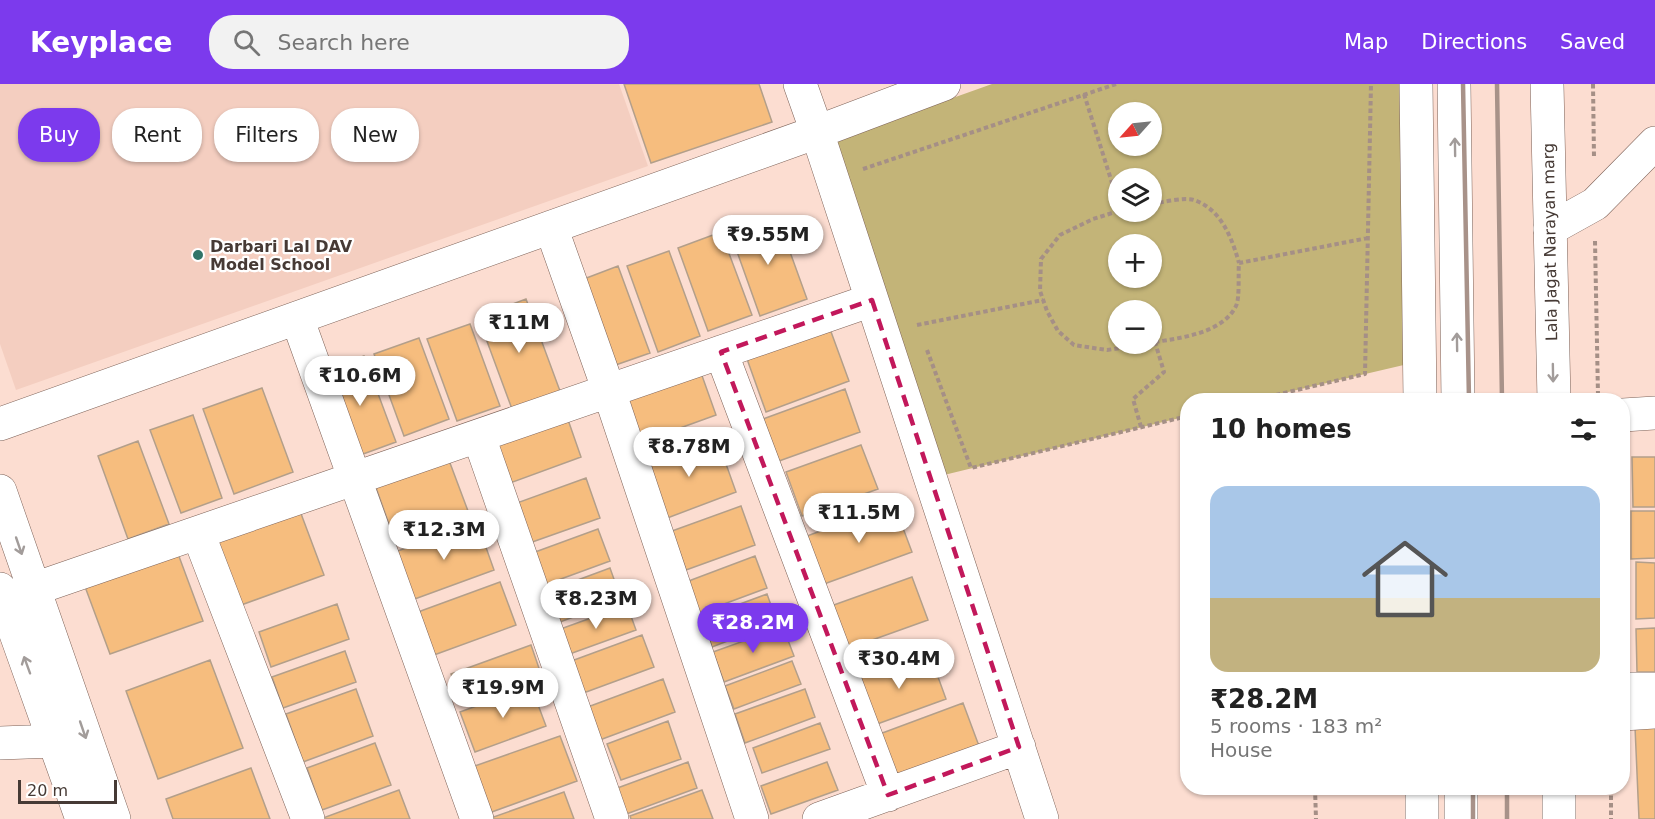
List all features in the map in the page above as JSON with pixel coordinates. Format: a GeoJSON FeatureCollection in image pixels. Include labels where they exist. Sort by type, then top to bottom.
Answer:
{"type":"FeatureCollection","features":[{"type":"Feature","properties":{"kind":"street"},"geometry":{"type":"LineString","coordinates":[[800,84],[1042,819]]}},
{"type":"Feature","properties":{"kind":"street"},"geometry":{"type":"LineString","coordinates":[[0,424],[817,132],[944,84]]}},
{"type":"Feature","properties":{"kind":"street"},"geometry":{"type":"LineString","coordinates":[[1416,84],[1420,393]]}},
{"type":"Feature","properties":{"kind":"street"},"geometry":{"type":"LineString","coordinates":[[1454,84],[1458,393]]}},
{"type":"Feature","properties":{"kind":"street","name":"Lala Jagat Narayan marg"},"geometry":{"type":"LineString","coordinates":[[1547,84],[1554,393]]}},
{"type":"Feature","properties":{"kind":"street"},"geometry":{"type":"LineString","coordinates":[[1550,229],[1595,204],[1655,143]]}},
{"type":"Feature","properties":{"kind":"street"},"geometry":{"type":"LineString","coordinates":[[550,227],[609,391],[752,819]]}},
{"type":"Feature","properties":{"kind":"street"},"geometry":{"type":"LineString","coordinates":[[34,589],[872,300]]}},
{"type":"Feature","properties":{"kind":"street"},"geometry":{"type":"LineString","coordinates":[[297,318],[477,819]]}},
{"type":"Feature","properties":{"kind":"street"},"geometry":{"type":"LineString","coordinates":[[721,352],[888,795]]}},
{"type":"Feature","properties":{"kind":"street"},"geometry":{"type":"LineString","coordinates":[[1630,414],[1655,413]]}},
{"type":"Feature","properties":{"kind":"street"},"geometry":{"type":"LineString","coordinates":[[479,437],[612,819]]}},
{"type":"Feature","properties":{"kind":"street"},"geometry":{"type":"LineString","coordinates":[[0,491],[114,819]]}},
{"type":"Feature","properties":{"kind":"street"},"geometry":{"type":"LineString","coordinates":[[198,533],[308,819]]}},
{"type":"Feature","properties":{"kind":"street"},"geometry":{"type":"LineString","coordinates":[[0,589],[82,819]]}},
{"type":"Feature","properties":{"kind":"street"},"geometry":{"type":"LineString","coordinates":[[1630,689],[1655,689]]}},
{"type":"Feature","properties":{"kind":"street"},"geometry":{"type":"LineString","coordinates":[[1630,714],[1655,712]]}},
{"type":"Feature","properties":{"kind":"street"},"geometry":{"type":"LineString","coordinates":[[0,743],[54,741]]}},
{"type":"Feature","properties":{"kind":"street"},"geometry":{"type":"LineString","coordinates":[[819,819],[1019,747]]}},
{"type":"Feature","properties":{"kind":"street"},"geometry":{"type":"LineString","coordinates":[[1422,795],[1422,819]]}},
{"type":"Feature","properties":{"kind":"street"},"geometry":{"type":"LineString","coordinates":[[1461,795],[1461,819]]}},
{"type":"Feature","properties":{"kind":"street"},"geometry":{"type":"LineString","coordinates":[[1559,795],[1559,819]]}},
{"type":"Feature","properties":{"kind":"path"},"geometry":{"type":"LineString","coordinates":[[866,180],[862,170],[1116,84]]}},
{"type":"Feature","properties":{"kind":"path"},"geometry":{"type":"LineString","coordinates":[[1284,393],[1365,374],[1371,84]]}},
{"type":"Feature","properties":{"kind":"path"},"geometry":{"type":"LineString","coordinates":[[1084,94],[1108,170]]}},
{"type":"Feature","properties":{"kind":"path"},"geometry":{"type":"LineString","coordinates":[[1162,203],[1193,199],[1217,215],[1233,241],[1239,263],[1236,305],[1221,322],[1203,331],[1162,341]]}},
{"type":"Feature","properties":{"kind":"path"},"geometry":{"type":"LineString","coordinates":[[1108,215],[1093,219],[1060,236],[1041,260],[1040,291],[1047,311],[1058,331],[1074,345],[1108,350]]}},
{"type":"Feature","properties":{"kind":"path"},"geometry":{"type":"LineString","coordinates":[[1239,263],[1368,238]]}},
{"type":"Feature","properties":{"kind":"path"},"geometry":{"type":"LineString","coordinates":[[917,325],[1043,300]]}},
{"type":"Feature","properties":{"kind":"path"},"geometry":{"type":"LineString","coordinates":[[914,317],[921,336]]}},
{"type":"Feature","properties":{"kind":"path"},"geometry":{"type":"LineString","coordinates":[[925,347],[971,468],[1180,418]]}},
{"type":"Feature","properties":{"kind":"path"},"geometry":{"type":"LineString","coordinates":[[1141,427],[1133,399],[1164,372],[1158,354]]}},
{"type":"Feature","properties":{"kind":"path"},"geometry":{"type":"LineString","coordinates":[[1315,795],[1316,819]]}},
{"type":"Feature","properties":{"kind":"path"},"geometry":{"type":"LineString","coordinates":[[1611,795],[1611,819]]}},
{"type":"Feature","properties":{"kind":"highlighted area"},"geometry":{"type":"Polygon","coordinates":[[[872,300],[1019,747],[888,795],[721,352],[872,300]]]}},
{"type":"Feature","properties":{"kind":"shaded area","name":"Darbari Lal DAV Model School"},"geometry":{"type":"Polygon","coordinates":[[[0,84],[619,84],[648,166],[16,390],[0,344],[0,84]]]}},
{"type":"Feature","properties":{"kind":"shaded area"},"geometry":{"type":"Polygon","coordinates":[[[992,84],[1403,84],[1408,364],[1284,393],[1180,393],[1180,418],[944,475],[835,140],[992,84]]]}},
{"type":"Feature","properties":{"kind":"building"},"geometry":{"type":"Polygon","coordinates":[[[624,84],[759,84],[772,122],[651,163],[624,84]]]}},
{"type":"Feature","properties":{"kind":"building"},"geometry":{"type":"Polygon","coordinates":[[[777,216],[807,299],[760,316],[730,232],[777,216]]]}},
{"type":"Feature","properties":{"kind":"building"},"geometry":{"type":"Polygon","coordinates":[[[721,232],[752,315],[708,331],[678,248],[721,232]]]}},
{"type":"Feature","properties":{"kind":"building"},"geometry":{"type":"Polygon","coordinates":[[[669,251],[700,336],[658,352],[627,266],[669,251]]]}},
{"type":"Feature","properties":{"kind":"building"},"geometry":{"type":"Polygon","coordinates":[[[618,266],[650,353],[607,368],[576,282],[618,266]]]}},
{"type":"Feature","properties":{"kind":"building"},"geometry":{"type":"Polygon","coordinates":[[[526,299],[560,391],[512,409],[478,317],[526,299]]]}},
{"type":"Feature","properties":{"kind":"building"},"geometry":{"type":"Polygon","coordinates":[[[470,324],[500,406],[457,421],[427,339],[470,324]]]}},
{"type":"Feature","properties":{"kind":"building"},"geometry":{"type":"Polygon","coordinates":[[[830,329],[849,381],[766,412],[747,359],[830,329]]]}},
{"type":"Feature","properties":{"kind":"building"},"geometry":{"type":"Polygon","coordinates":[[[419,338],[449,419],[404,436],[374,354],[419,338]]]}},
{"type":"Feature","properties":{"kind":"building"},"geometry":{"type":"Polygon","coordinates":[[[364,356],[396,442],[355,457],[324,371],[364,356]]]}},
{"type":"Feature","properties":{"kind":"building"},"geometry":{"type":"Polygon","coordinates":[[[700,370],[716,415],[636,444],[620,399],[700,370]]]}},
{"type":"Feature","properties":{"kind":"building"},"geometry":{"type":"Polygon","coordinates":[[[262,388],[293,472],[234,494],[203,409],[262,388]]]}},
{"type":"Feature","properties":{"kind":"building"},"geometry":{"type":"Polygon","coordinates":[[[845,389],[860,432],[779,461],[763,419],[845,389]]]}},
{"type":"Feature","properties":{"kind":"building"},"geometry":{"type":"Polygon","coordinates":[[[566,414],[581,457],[502,486],[486,443],[566,414]]]}},
{"type":"Feature","properties":{"kind":"building"},"geometry":{"type":"Polygon","coordinates":[[[193,415],[222,498],[181,513],[150,430],[193,415]]]}},
{"type":"Feature","properties":{"kind":"building"},"geometry":{"type":"Polygon","coordinates":[[[716,436],[736,492],[662,520],[641,463],[716,436]]]}},
{"type":"Feature","properties":{"kind":"building"},"geometry":{"type":"Polygon","coordinates":[[[138,441],[169,524],[128,539],[98,456],[138,441]]]}},
{"type":"Feature","properties":{"kind":"building"},"geometry":{"type":"Polygon","coordinates":[[[861,445],[878,489],[802,516],[786,472],[861,445]]]}},
{"type":"Feature","properties":{"kind":"building"},"geometry":{"type":"Polygon","coordinates":[[[447,455],[468,511],[394,538],[374,482],[447,455]]]}},
{"type":"Feature","properties":{"kind":"building"},"geometry":{"type":"Polygon","coordinates":[[[1632,457],[1655,457],[1655,507],[1633,507],[1632,457]]]}},
{"type":"Feature","properties":{"kind":"building"},"geometry":{"type":"Polygon","coordinates":[[[586,478],[600,518],[521,546],[506,507],[586,478]]]}},
{"type":"Feature","properties":{"kind":"building"},"geometry":{"type":"Polygon","coordinates":[[[894,504],[912,552],[824,584],[807,536],[894,504]]]}},
{"type":"Feature","properties":{"kind":"building"},"geometry":{"type":"Polygon","coordinates":[[[741,506],[755,545],[686,570],[672,531],[741,506]]]}},
{"type":"Feature","properties":{"kind":"building"},"geometry":{"type":"Polygon","coordinates":[[[300,511],[324,575],[233,608],[210,544],[300,511]]]}},
{"type":"Feature","properties":{"kind":"building"},"geometry":{"type":"Polygon","coordinates":[[[1631,511],[1655,511],[1655,558],[1631,559],[1631,511]]]}},
{"type":"Feature","properties":{"kind":"building"},"geometry":{"type":"Polygon","coordinates":[[[477,522],[494,570],[412,600],[395,552],[477,522]]]}},
{"type":"Feature","properties":{"kind":"building"},"geometry":{"type":"Polygon","coordinates":[[[598,529],[610,561],[539,587],[527,555],[598,529]]]}},
{"type":"Feature","properties":{"kind":"building"},"geometry":{"type":"Polygon","coordinates":[[[177,551],[203,621],[110,654],[84,584],[177,551]]]}},
{"type":"Feature","properties":{"kind":"building"},"geometry":{"type":"Polygon","coordinates":[[[755,556],[767,588],[697,614],[686,582],[755,556]]]}},
{"type":"Feature","properties":{"kind":"building"},"geometry":{"type":"Polygon","coordinates":[[[1636,562],[1655,563],[1655,618],[1636,619],[1636,562]]]}},
{"type":"Feature","properties":{"kind":"building"},"geometry":{"type":"Polygon","coordinates":[[[610,568],[621,599],[552,625],[540,594],[610,568]]]}},
{"type":"Feature","properties":{"kind":"building"},"geometry":{"type":"Polygon","coordinates":[[[912,577],[928,620],[847,649],[831,606],[912,577]]]}},
{"type":"Feature","properties":{"kind":"building"},"geometry":{"type":"Polygon","coordinates":[[[500,582],[516,625],[434,655],[418,612],[500,582]]]}},
{"type":"Feature","properties":{"kind":"building"},"geometry":{"type":"Polygon","coordinates":[[[767,594],[777,622],[712,647],[702,618],[767,594]]]}},
{"type":"Feature","properties":{"kind":"building"},"geometry":{"type":"Polygon","coordinates":[[[337,604],[349,639],[271,667],[259,632],[337,604]]]}},
{"type":"Feature","properties":{"kind":"building"},"geometry":{"type":"Polygon","coordinates":[[[627,605],[636,630],[564,656],[555,631],[627,605]]]}},
{"type":"Feature","properties":{"kind":"building"},"geometry":{"type":"Polygon","coordinates":[[[783,627],[794,656],[724,682],[713,652],[783,627]]]}},
{"type":"Feature","properties":{"kind":"building"},"geometry":{"type":"Polygon","coordinates":[[[1655,628],[1655,672],[1637,672],[1636,629],[1655,628]]]}},
{"type":"Feature","properties":{"kind":"building"},"geometry":{"type":"Polygon","coordinates":[[[642,635],[654,667],[578,695],[566,663],[642,635]]]}},
{"type":"Feature","properties":{"kind":"building"},"geometry":{"type":"Polygon","coordinates":[[[531,645],[541,674],[461,703],[451,674],[531,645]]]}},
{"type":"Feature","properties":{"kind":"building"},"geometry":{"type":"Polygon","coordinates":[[[345,651],[356,682],[283,708],[272,677],[345,651]]]}},
{"type":"Feature","properties":{"kind":"building"},"geometry":{"type":"Polygon","coordinates":[[[929,652],[946,699],[869,727],[852,680],[929,652]]]}},
{"type":"Feature","properties":{"kind":"building"},"geometry":{"type":"Polygon","coordinates":[[[210,660],[243,748],[158,779],[126,691],[210,660]]]}},
{"type":"Feature","properties":{"kind":"building"},"geometry":{"type":"Polygon","coordinates":[[[792,661],[801,684],[734,709],[725,686],[792,661]]]}},
{"type":"Feature","properties":{"kind":"building"},"geometry":{"type":"Polygon","coordinates":[[[663,679],[675,712],[597,741],[585,708],[663,679]]]}},
{"type":"Feature","properties":{"kind":"building"},"geometry":{"type":"Polygon","coordinates":[[[531,686],[546,726],[475,752],[460,712],[531,686]]]}},
{"type":"Feature","properties":{"kind":"building"},"geometry":{"type":"Polygon","coordinates":[[[356,689],[373,736],[303,762],[286,714],[356,689]]]}},
{"type":"Feature","properties":{"kind":"building"},"geometry":{"type":"Polygon","coordinates":[[[805,689],[815,717],[745,743],[735,714],[805,689]]]}},
{"type":"Feature","properties":{"kind":"building"},"geometry":{"type":"Polygon","coordinates":[[[963,703],[982,754],[896,786],[877,735],[963,703]]]}},
{"type":"Feature","properties":{"kind":"building"},"geometry":{"type":"Polygon","coordinates":[[[668,721],[681,759],[621,780],[607,744],[668,721]]]}},
{"type":"Feature","properties":{"kind":"building"},"geometry":{"type":"Polygon","coordinates":[[[820,723],[830,749],[762,773],[753,748],[820,723]]]}},
{"type":"Feature","properties":{"kind":"building"},"geometry":{"type":"Polygon","coordinates":[[[1655,726],[1655,819],[1639,819],[1635,727],[1655,726]]]}},
{"type":"Feature","properties":{"kind":"building"},"geometry":{"type":"Polygon","coordinates":[[[560,736],[577,781],[489,813],[472,767],[560,736]]]}},
{"type":"Feature","properties":{"kind":"building"},"geometry":{"type":"Polygon","coordinates":[[[375,743],[391,785],[322,810],[307,768],[375,743]]]}},
{"type":"Feature","properties":{"kind":"building"},"geometry":{"type":"Polygon","coordinates":[[[688,762],[697,788],[621,816],[612,790],[688,762]]]}},
{"type":"Feature","properties":{"kind":"building"},"geometry":{"type":"Polygon","coordinates":[[[827,762],[838,790],[771,814],[761,786],[827,762]]]}},
{"type":"Feature","properties":{"kind":"building"},"geometry":{"type":"Polygon","coordinates":[[[251,768],[270,819],[173,819],[166,799],[251,768]]]}},
{"type":"Feature","properties":{"kind":"building"},"geometry":{"type":"Polygon","coordinates":[[[399,790],[410,819],[323,819],[323,818],[399,790]]]}},
{"type":"Feature","properties":{"kind":"building"},"geometry":{"type":"Polygon","coordinates":[[[702,790],[713,819],[631,819],[630,816],[702,790]]]}},
{"type":"Feature","properties":{"kind":"building"},"geometry":{"type":"Polygon","coordinates":[[[564,792],[574,819],[488,819],[564,792]]]}},
{"type":"Feature","properties":{"kind":"railway"},"geometry":{"type":"LineString","coordinates":[[1463,84],[1469,393]]}},
{"type":"Feature","properties":{"kind":"railway"},"geometry":{"type":"LineString","coordinates":[[1497,84],[1502,393]]}},
{"type":"Feature","properties":{"kind":"railway"},"geometry":{"type":"LineString","coordinates":[[1473,795],[1473,819]]}},
{"type":"Feature","properties":{"kind":"railway"},"geometry":{"type":"LineString","coordinates":[[1507,795],[1507,819]]}},
{"type":"Feature","properties":{"kind":"place","name":"Darbari Lal DAV Model School"},"geometry":{"type":"Point","coordinates":[198,255]}}]}
